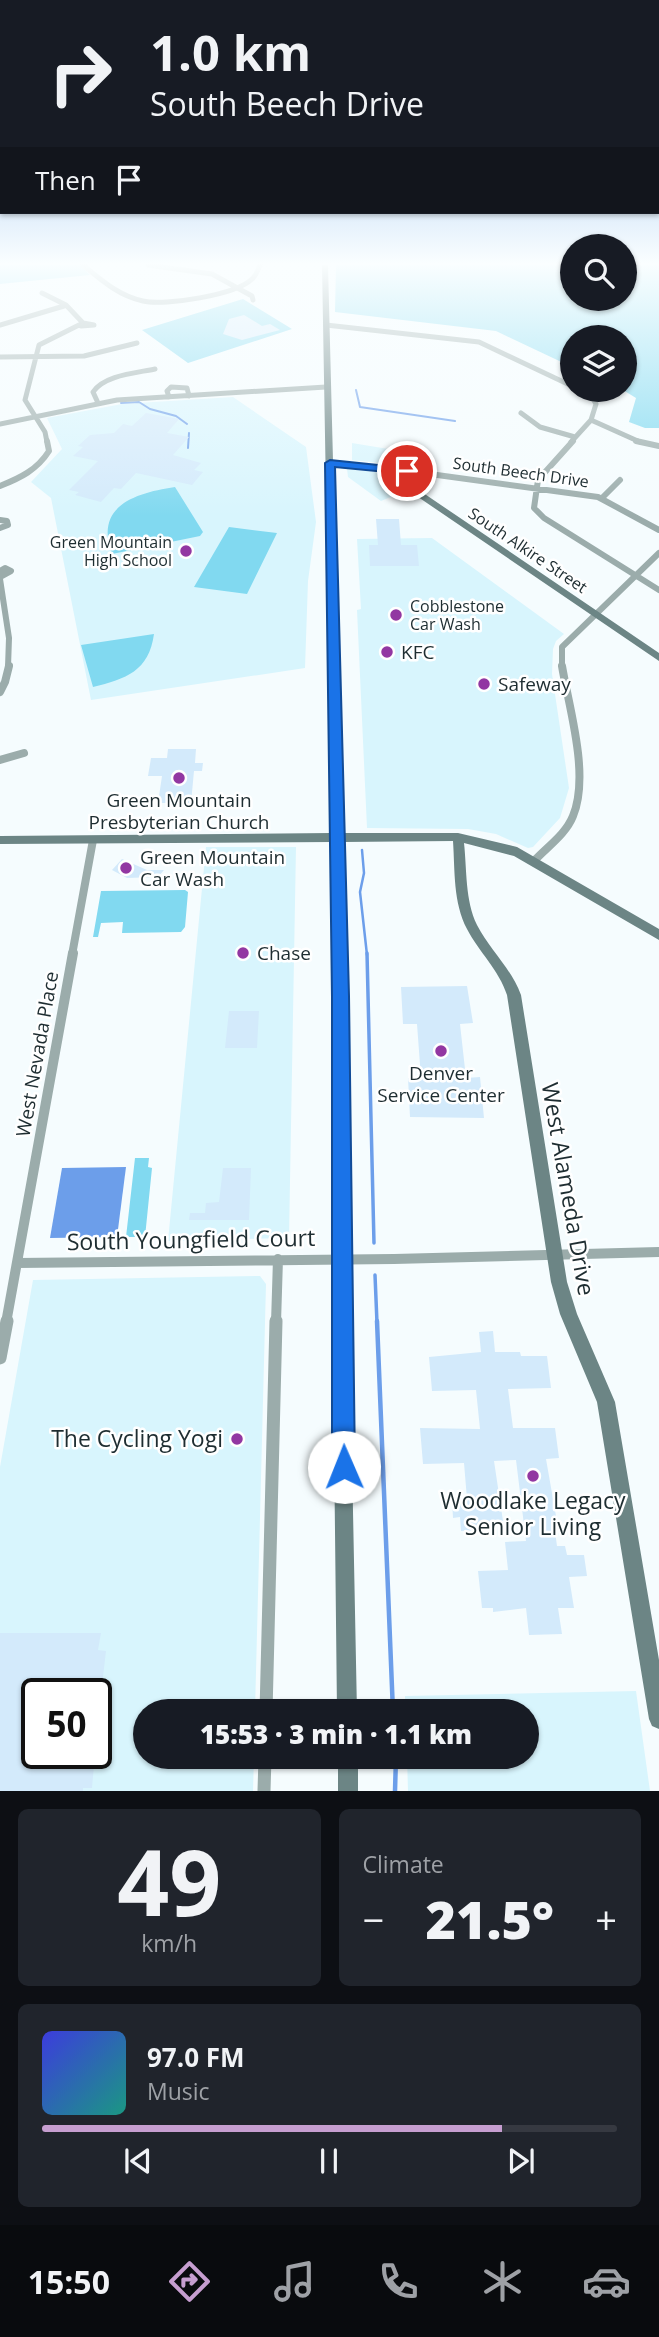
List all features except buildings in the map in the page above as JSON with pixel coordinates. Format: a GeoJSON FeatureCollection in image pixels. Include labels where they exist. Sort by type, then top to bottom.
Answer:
{"type":"FeatureCollection","features":[{"type":"Feature","properties":{"kind":"main road"},"geometry":{"type":"LineString","coordinates":[[326,349],[341,996],[341,1260],[347,1699]]}},
{"type":"Feature","properties":{"kind":"main road","name":"South Beech Drive"},"geometry":{"type":"LineString","coordinates":[[330,463],[379,467]]}},
{"type":"Feature","properties":{"kind":"main road","name":"South Alkire Street"},"geometry":{"type":"LineString","coordinates":[[379,467],[659,658]]}},
{"type":"Feature","properties":{"kind":"main road"},"geometry":{"type":"LineString","coordinates":[[0,840],[458,837],[499,846],[534,861],[659,936]]}},
{"type":"Feature","properties":{"kind":"main road","name":"West Alameda Drive"},"geometry":{"type":"LineString","coordinates":[[458,837],[467,916],[477,935],[507,976],[514,995],[554,1256],[567,1317],[593,1367],[606,1402],[659,1719]]}},
{"type":"Feature","properties":{"kind":"main road"},"geometry":{"type":"LineString","coordinates":[[348,1769],[348,1791]]}},
{"type":"Feature","properties":{"kind":"street"},"geometry":{"type":"LineString","coordinates":[[0,486],[39,466],[49,451],[44,432],[25,397],[39,349]]}},
{"type":"Feature","properties":{"kind":"street"},"geometry":{"type":"LineString","coordinates":[[0,357],[84,356],[114,349]]}},
{"type":"Feature","properties":{"kind":"street"},"geometry":{"type":"LineString","coordinates":[[493,349],[560,380]]}},
{"type":"Feature","properties":{"kind":"street"},"geometry":{"type":"LineString","coordinates":[[98,403],[93,392],[95,385],[155,369]]}},
{"type":"Feature","properties":{"kind":"street"},"geometry":{"type":"LineString","coordinates":[[0,424],[98,403],[326,387]]}},
{"type":"Feature","properties":{"kind":"street"},"geometry":{"type":"LineString","coordinates":[[596,402],[591,420],[541,476],[535,488],[533,505],[538,513],[659,590]]}},
{"type":"Feature","properties":{"kind":"street"},"geometry":{"type":"LineString","coordinates":[[521,413],[538,426],[575,437]]}},
{"type":"Feature","properties":{"kind":"street"},"geometry":{"type":"LineString","coordinates":[[591,420],[639,442],[659,446]]}},
{"type":"Feature","properties":{"kind":"street","name":"South Beech Drive"},"geometry":{"type":"LineString","coordinates":[[379,467],[602,498],[659,530]]}},
{"type":"Feature","properties":{"kind":"street"},"geometry":{"type":"LineString","coordinates":[[602,498],[620,480]]}},
{"type":"Feature","properties":{"kind":"street"},"geometry":{"type":"LineString","coordinates":[[0,520],[7,521],[8,525],[0,527]]}},
{"type":"Feature","properties":{"kind":"street"},"geometry":{"type":"LineString","coordinates":[[534,861],[568,824],[578,803],[579,774],[561,655],[564,643],[659,553]]}},
{"type":"Feature","properties":{"kind":"street"},"geometry":{"type":"LineString","coordinates":[[0,570],[5,568],[11,571],[0,578],[8,679],[0,692]]}},
{"type":"Feature","properties":{"kind":"street"},"geometry":{"type":"LineString","coordinates":[[0,760],[24,753]]}},
{"type":"Feature","properties":{"kind":"street","name":"West Nevada Place"},"geometry":{"type":"LineString","coordinates":[[0,1358],[93,840]]}},
{"type":"Feature","properties":{"kind":"street","name":"South Youngfield Court"},"geometry":{"type":"LineString","coordinates":[[17,1264],[659,1252]]}},
{"type":"Feature","properties":{"kind":"street"},"geometry":{"type":"LineString","coordinates":[[266,1699],[278,1259]]}},
{"type":"Feature","properties":{"kind":"street"},"geometry":{"type":"LineString","coordinates":[[264,1791],[265,1769]]}},
{"type":"Feature","properties":{"kind":"shaded area"},"geometry":{"type":"Polygon","coordinates":[[[168,349],[232,349],[188,363],[168,349]]]}},
{"type":"Feature","properties":{"kind":"shaded area"},"geometry":{"type":"Polygon","coordinates":[[[533,349],[560,349],[560,361],[533,349]]]}},
{"type":"Feature","properties":{"kind":"shaded area"},"geometry":{"type":"Polygon","coordinates":[[[637,349],[659,349],[659,428],[645,428],[629,422],[637,402],[637,349]]]}},
{"type":"Feature","properties":{"kind":"shaded area","name":"Green Mountain High School"},"geometry":{"type":"Polygon","coordinates":[[[233,397],[306,447],[316,522],[308,581],[305,668],[91,700],[51,498],[31,482],[62,449],[47,418],[122,404],[233,397]]]}},
{"type":"Feature","properties":{"kind":"shaded area"},"geometry":{"type":"Polygon","coordinates":[[[352,443],[407,452],[399,465],[352,460],[352,443]]]}},
{"type":"Feature","properties":{"kind":"shaded area"},"geometry":{"type":"Polygon","coordinates":[[[347,469],[376,472],[405,491],[381,501],[348,477],[347,469]]]}},
{"type":"Feature","properties":{"kind":"shaded area"},"geometry":{"type":"Polygon","coordinates":[[[175,487],[203,532],[200,536],[112,554],[108,538],[113,513],[133,498],[175,487]]]}},
{"type":"Feature","properties":{"kind":"shaded area"},"geometry":{"type":"Polygon","coordinates":[[[229,527],[277,533],[247,594],[194,587],[229,527]]]}},
{"type":"Feature","properties":{"kind":"shaded area"},"geometry":{"type":"Polygon","coordinates":[[[432,538],[564,634],[556,641],[553,649],[552,674],[569,788],[560,818],[533,847],[528,848],[496,834],[468,829],[367,828],[357,610],[361,609],[357,539],[432,538]]]}},
{"type":"Feature","properties":{"kind":"shaded area"},"geometry":{"type":"Polygon","coordinates":[[[154,634],[147,657],[141,665],[116,681],[93,687],[81,645],[154,634]]]}},
{"type":"Feature","properties":{"kind":"shaded area"},"geometry":{"type":"Polygon","coordinates":[[[206,847],[296,847],[289,1238],[168,1241],[206,847]]]}},
{"type":"Feature","properties":{"kind":"shaded area"},"geometry":{"type":"Polygon","coordinates":[[[101,891],[188,892],[185,927],[181,932],[122,933],[123,922],[101,923],[98,937],[93,937],[101,891]]]}},
{"type":"Feature","properties":{"kind":"shaded area"},"geometry":{"type":"Polygon","coordinates":[[[135,1158],[149,1158],[148,1167],[152,1168],[145,1237],[126,1237],[135,1158]]]}},
{"type":"Feature","properties":{"kind":"shaded area"},"geometry":{"type":"Polygon","coordinates":[[[126,1167],[117,1237],[50,1238],[62,1168],[126,1167]]]}},
{"type":"Feature","properties":{"kind":"shaded area"},"geometry":{"type":"Polygon","coordinates":[[[260,1276],[266,1284],[255,1699],[133,1699],[133,1769],[254,1769],[253,1791],[0,1791],[0,1467],[33,1280],[260,1276]]]}},
{"type":"Feature","properties":{"kind":"shaded area"},"geometry":{"type":"Polygon","coordinates":[[[636,1691],[650,1791],[408,1791],[407,1769],[539,1769],[539,1699],[405,1699],[405,1696],[636,1691]]]}},
{"type":"Feature","properties":{"kind":"waterway"},"geometry":{"type":"LineString","coordinates":[[356,390],[360,407],[455,421]]}},
{"type":"Feature","properties":{"kind":"waterway"},"geometry":{"type":"LineString","coordinates":[[121,403],[139,402],[150,409],[176,416],[187,424]]}},
{"type":"Feature","properties":{"kind":"waterway"},"geometry":{"type":"LineString","coordinates":[[188,448],[189,433]]}},
{"type":"Feature","properties":{"kind":"waterway"},"geometry":{"type":"LineString","coordinates":[[362,850],[364,873],[360,892],[367,955]]}},
{"type":"Feature","properties":{"kind":"waterway"},"geometry":{"type":"LineString","coordinates":[[367,953],[374,1243]]}},
{"type":"Feature","properties":{"kind":"waterway"},"geometry":{"type":"LineString","coordinates":[[375,1275],[377,1323]]}},
{"type":"Feature","properties":{"kind":"waterway"},"geometry":{"type":"LineString","coordinates":[[377,1321],[392,1699]]}},
{"type":"Feature","properties":{"kind":"waterway"},"geometry":{"type":"LineString","coordinates":[[395,1791],[396,1769]]}},
{"type":"Feature","properties":{"kind":"place","name":"Green Mountain High School"},"geometry":{"type":"Point","coordinates":[186,551]}},
{"type":"Feature","properties":{"kind":"place","name":"Cobblestone Car Wash"},"geometry":{"type":"Point","coordinates":[396,615]}},
{"type":"Feature","properties":{"kind":"place","name":"KFC"},"geometry":{"type":"Point","coordinates":[387,652]}},
{"type":"Feature","properties":{"kind":"place","name":"Safeway"},"geometry":{"type":"Point","coordinates":[484,684]}},
{"type":"Feature","properties":{"kind":"place","name":"Green Mountain Presbyterian Church"},"geometry":{"type":"Point","coordinates":[179,778]}},
{"type":"Feature","properties":{"kind":"place","name":"Green Mountain Car Wash"},"geometry":{"type":"Point","coordinates":[126,868]}},
{"type":"Feature","properties":{"kind":"place","name":"Chase"},"geometry":{"type":"Point","coordinates":[243,953]}},
{"type":"Feature","properties":{"kind":"place","name":"Denver Service Center"},"geometry":{"type":"Point","coordinates":[441,1051]}},
{"type":"Feature","properties":{"kind":"place","name":"The Cycling Yogi"},"geometry":{"type":"Point","coordinates":[237,1439]}},
{"type":"Feature","properties":{"kind":"place","name":"Woodlake Legacy Senior Living"},"geometry":{"type":"Point","coordinates":[533,1476]}},
{"type":"Feature","properties":{"kind":"route"},"geometry":{"type":"LineString","coordinates":[[344,1467],[341,996],[330,463],[407,471]]}}]}
